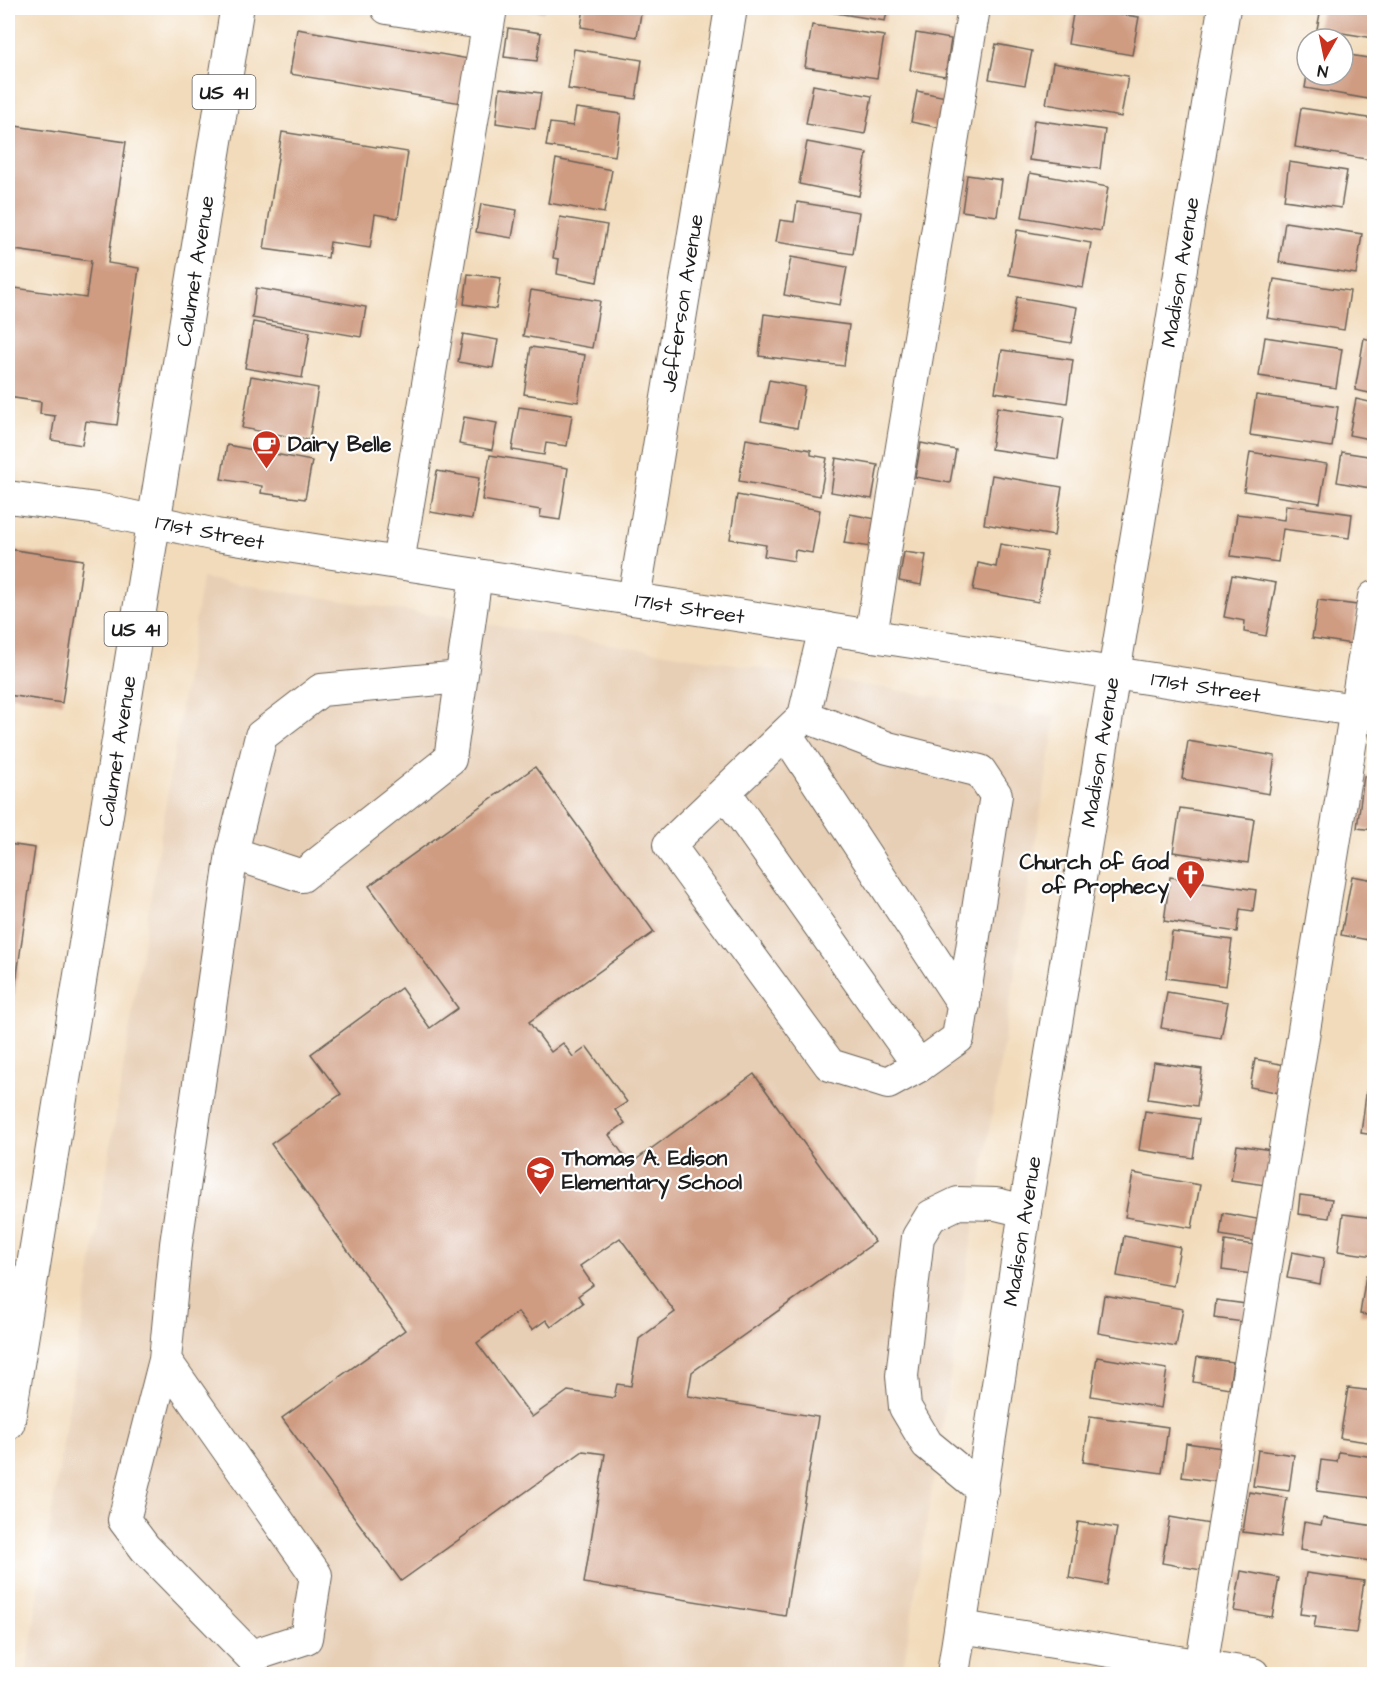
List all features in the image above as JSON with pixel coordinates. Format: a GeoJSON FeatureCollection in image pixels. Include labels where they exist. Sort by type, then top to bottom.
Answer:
{"type":"FeatureCollection","features":[{"type":"Feature","properties":{"kind":"main road","name":"Calumet Avenue"},"geometry":{"type":"LineString","coordinates":[[8,1423],[10,1388],[237,8]]}},
{"type":"Feature","properties":{"kind":"street"},"geometry":{"type":"LineString","coordinates":[[387,8],[489,16],[398,563]]}},
{"type":"Feature","properties":{"kind":"street","name":"Jefferson Avenue"},"geometry":{"type":"LineString","coordinates":[[634,599],[731,8]]}},
{"type":"Feature","properties":{"kind":"street"},"geometry":{"type":"LineString","coordinates":[[871,636],[974,8]]}},
{"type":"Feature","properties":{"kind":"street","name":"Madison Avenue"},"geometry":{"type":"LineString","coordinates":[[953,1674],[1025,1211],[1224,8]]}},
{"type":"Feature","properties":{"kind":"street","name":"171st Street"},"geometry":{"type":"LineString","coordinates":[[8,496],[97,509],[216,535],[1365,712]]}},
{"type":"Feature","properties":{"kind":"street"},"geometry":{"type":"LineString","coordinates":[[232,854],[302,876],[450,759],[476,575]]}},
{"type":"Feature","properties":{"kind":"street"},"geometry":{"type":"LineString","coordinates":[[1201,1670],[1365,712],[1374,597]]}},
{"type":"Feature","properties":{"kind":"street"},"geometry":{"type":"LineString","coordinates":[[795,725],[980,771],[996,795],[958,1038],[919,1066],[888,1083],[830,1065],[669,845],[795,725],[825,628]]}},
{"type":"Feature","properties":{"kind":"street"},"geometry":{"type":"LineString","coordinates":[[165,1360],[316,1575],[306,1638],[251,1656],[145,1548],[124,1520],[165,1360],[176,1244],[232,854],[261,736],[321,690],[461,677]]}},
{"type":"Feature","properties":{"kind":"street"},"geometry":{"type":"LineString","coordinates":[[795,725],[964,1005]]}},
{"type":"Feature","properties":{"kind":"street"},"geometry":{"type":"LineString","coordinates":[[725,792],[919,1066]]}},
{"type":"Feature","properties":{"kind":"street"},"geometry":{"type":"LineString","coordinates":[[983,1490],[927,1444],[905,1407],[902,1376],[918,1237],[931,1216],[958,1203],[996,1204],[1025,1211]]}},
{"type":"Feature","properties":{"kind":"street"},"geometry":{"type":"LineString","coordinates":[[961,1628],[1201,1670],[1253,1674]]}},
{"type":"Feature","properties":{"kind":"shaded area","name":"Thomas A. Edison Elementary School"},"geometry":{"type":"Polygon","coordinates":[[[202,578],[1056,716],[902,1674],[26,1674],[202,578]]]}},
{"type":"Feature","properties":{"kind":"building"},"geometry":{"type":"Polygon","coordinates":[[[524,8],[545,8],[544,12],[524,8]]]}},
{"type":"Feature","properties":{"kind":"building"},"geometry":{"type":"Polygon","coordinates":[[[584,8],[642,8],[637,37],[581,27],[584,8]]]}},
{"type":"Feature","properties":{"kind":"building"},"geometry":{"type":"Polygon","coordinates":[[[818,8],[888,8],[885,21],[818,10],[818,8]]]}},
{"type":"Feature","properties":{"kind":"building"},"geometry":{"type":"Polygon","coordinates":[[[1074,8],[1139,17],[1132,55],[1068,44],[1074,8]]]}},
{"type":"Feature","properties":{"kind":"building"},"geometry":{"type":"Polygon","coordinates":[[[1321,8],[1374,8],[1374,38],[1355,35],[1355,27],[1317,27],[1321,8]]]}},
{"type":"Feature","properties":{"kind":"building"},"geometry":{"type":"Polygon","coordinates":[[[812,25],[884,36],[877,78],[805,67],[812,25]]]}},
{"type":"Feature","properties":{"kind":"building"},"geometry":{"type":"Polygon","coordinates":[[[508,28],[541,33],[537,61],[504,57],[508,28]]]}},
{"type":"Feature","properties":{"kind":"building"},"geometry":{"type":"Polygon","coordinates":[[[297,29],[469,59],[461,103],[290,74],[297,29]]]}},
{"type":"Feature","properties":{"kind":"building"},"geometry":{"type":"Polygon","coordinates":[[[916,33],[951,39],[945,76],[910,70],[916,33]]]}},
{"type":"Feature","properties":{"kind":"building"},"geometry":{"type":"Polygon","coordinates":[[[996,44],[1032,51],[1025,85],[989,79],[996,44]]]}},
{"type":"Feature","properties":{"kind":"building"},"geometry":{"type":"Polygon","coordinates":[[[574,49],[642,60],[636,99],[568,89],[574,49]]]}},
{"type":"Feature","properties":{"kind":"building"},"geometry":{"type":"Polygon","coordinates":[[[1355,56],[1374,59],[1374,100],[1305,88],[1355,87],[1355,56]]]}},
{"type":"Feature","properties":{"kind":"building"},"geometry":{"type":"Polygon","coordinates":[[[1053,63],[1128,76],[1121,117],[1046,104],[1053,63]]]}},
{"type":"Feature","properties":{"kind":"building"},"geometry":{"type":"Polygon","coordinates":[[[813,85],[872,96],[865,134],[806,124],[813,85]]]}},
{"type":"Feature","properties":{"kind":"building"},"geometry":{"type":"Polygon","coordinates":[[[500,88],[541,93],[535,129],[496,123],[500,88]]]}},
{"type":"Feature","properties":{"kind":"building"},"geometry":{"type":"Polygon","coordinates":[[[917,91],[946,97],[941,128],[911,122],[917,91]]]}},
{"type":"Feature","properties":{"kind":"building"},"geometry":{"type":"Polygon","coordinates":[[[576,108],[621,114],[615,156],[546,146],[550,123],[573,126],[576,108]]]}},
{"type":"Feature","properties":{"kind":"building"},"geometry":{"type":"Polygon","coordinates":[[[1301,108],[1374,119],[1371,160],[1295,147],[1301,108]]]}},
{"type":"Feature","properties":{"kind":"building"},"geometry":{"type":"Polygon","coordinates":[[[1034,120],[1105,130],[1100,169],[1029,160],[1034,120]]]}},
{"type":"Feature","properties":{"kind":"building"},"geometry":{"type":"Polygon","coordinates":[[[8,125],[126,142],[108,263],[139,268],[117,425],[86,421],[82,445],[51,440],[55,416],[40,414],[41,402],[8,397],[8,287],[86,298],[91,261],[8,249],[8,125]]]}},
{"type":"Feature","properties":{"kind":"building"},"geometry":{"type":"Polygon","coordinates":[[[282,132],[408,152],[398,218],[375,214],[370,248],[330,242],[328,258],[264,249],[282,132]]]}},
{"type":"Feature","properties":{"kind":"building"},"geometry":{"type":"Polygon","coordinates":[[[807,142],[867,153],[859,196],[799,184],[807,142]]]}},
{"type":"Feature","properties":{"kind":"building"},"geometry":{"type":"Polygon","coordinates":[[[556,159],[612,170],[604,213],[548,203],[556,159]]]}},
{"type":"Feature","properties":{"kind":"building"},"geometry":{"type":"Polygon","coordinates":[[[1289,162],[1347,171],[1341,208],[1284,200],[1289,162]]]}},
{"type":"Feature","properties":{"kind":"building"},"geometry":{"type":"Polygon","coordinates":[[[1030,173],[1108,187],[1101,231],[1022,217],[1030,173]]]}},
{"type":"Feature","properties":{"kind":"building"},"geometry":{"type":"Polygon","coordinates":[[[967,175],[1002,180],[997,216],[962,211],[967,175]]]}},
{"type":"Feature","properties":{"kind":"building"},"geometry":{"type":"Polygon","coordinates":[[[797,202],[859,212],[853,254],[776,242],[780,220],[794,222],[797,202]]]}},
{"type":"Feature","properties":{"kind":"building"},"geometry":{"type":"Polygon","coordinates":[[[481,204],[517,210],[512,238],[476,232],[481,204]]]}},
{"type":"Feature","properties":{"kind":"building"},"geometry":{"type":"Polygon","coordinates":[[[560,217],[607,225],[597,282],[557,274],[559,259],[553,258],[560,217]]]}},
{"type":"Feature","properties":{"kind":"building"},"geometry":{"type":"Polygon","coordinates":[[[1285,222],[1362,234],[1356,274],[1279,262],[1285,222]]]}},
{"type":"Feature","properties":{"kind":"building"},"geometry":{"type":"Polygon","coordinates":[[[1017,230],[1091,243],[1083,288],[1009,275],[1017,230]]]}},
{"type":"Feature","properties":{"kind":"building"},"geometry":{"type":"Polygon","coordinates":[[[791,257],[847,267],[840,305],[784,295],[791,257]]]}},
{"type":"Feature","properties":{"kind":"building"},"geometry":{"type":"Polygon","coordinates":[[[468,274],[501,278],[496,309],[464,304],[468,274]]]}},
{"type":"Feature","properties":{"kind":"building"},"geometry":{"type":"Polygon","coordinates":[[[1274,279],[1350,291],[1344,330],[1267,318],[1274,279]]]}},
{"type":"Feature","properties":{"kind":"building"},"geometry":{"type":"Polygon","coordinates":[[[256,288],[366,307],[361,337],[252,318],[256,288]]]}},
{"type":"Feature","properties":{"kind":"building"},"geometry":{"type":"Polygon","coordinates":[[[531,290],[600,301],[592,348],[523,336],[531,290]]]}},
{"type":"Feature","properties":{"kind":"building"},"geometry":{"type":"Polygon","coordinates":[[[1017,297],[1077,307],[1071,343],[1011,333],[1017,297]]]}},
{"type":"Feature","properties":{"kind":"building"},"geometry":{"type":"Polygon","coordinates":[[[764,314],[849,325],[844,366],[759,356],[764,314]]]}},
{"type":"Feature","properties":{"kind":"building"},"geometry":{"type":"Polygon","coordinates":[[[253,322],[310,332],[302,378],[245,368],[253,322]]]}},
{"type":"Feature","properties":{"kind":"building"},"geometry":{"type":"Polygon","coordinates":[[[463,334],[498,340],[493,368],[458,362],[463,334]]]}},
{"type":"Feature","properties":{"kind":"building"},"geometry":{"type":"Polygon","coordinates":[[[1265,337],[1342,349],[1336,388],[1259,376],[1265,337]]]}},
{"type":"Feature","properties":{"kind":"building"},"geometry":{"type":"Polygon","coordinates":[[[1364,338],[1374,341],[1374,394],[1355,390],[1364,338]]]}},
{"type":"Feature","properties":{"kind":"building"},"geometry":{"type":"Polygon","coordinates":[[[531,347],[585,355],[578,402],[524,394],[531,347]]]}},
{"type":"Feature","properties":{"kind":"building"},"geometry":{"type":"Polygon","coordinates":[[[1002,350],[1073,360],[1067,403],[995,392],[1002,350]]]}},
{"type":"Feature","properties":{"kind":"building"},"geometry":{"type":"Polygon","coordinates":[[[251,376],[318,388],[309,440],[242,428],[251,376]]]}},
{"type":"Feature","properties":{"kind":"building"},"geometry":{"type":"Polygon","coordinates":[[[769,380],[805,387],[797,428],[761,421],[769,380]]]}},
{"type":"Feature","properties":{"kind":"building"},"geometry":{"type":"Polygon","coordinates":[[[1256,395],[1338,407],[1332,447],[1250,435],[1256,395]]]}},
{"type":"Feature","properties":{"kind":"building"},"geometry":{"type":"Polygon","coordinates":[[[1356,399],[1374,403],[1374,440],[1349,435],[1356,399]]]}},
{"type":"Feature","properties":{"kind":"building"},"geometry":{"type":"Polygon","coordinates":[[[519,407],[572,415],[567,446],[546,443],[544,455],[512,450],[519,407]]]}},
{"type":"Feature","properties":{"kind":"building"},"geometry":{"type":"Polygon","coordinates":[[[997,407],[1064,417],[1058,459],[991,449],[997,407]]]}},
{"type":"Feature","properties":{"kind":"building"},"geometry":{"type":"Polygon","coordinates":[[[464,417],[497,423],[492,450],[459,444],[464,417]]]}},
{"type":"Feature","properties":{"kind":"building"},"geometry":{"type":"Polygon","coordinates":[[[746,439],[811,450],[811,455],[827,458],[820,496],[739,481],[746,439]]]}},
{"type":"Feature","properties":{"kind":"building"},"geometry":{"type":"Polygon","coordinates":[[[921,443],[956,450],[950,483],[915,477],[921,443]]]}},
{"type":"Feature","properties":{"kind":"building","name":"Dairy Belle"},"geometry":{"type":"Polygon","coordinates":[[[227,445],[312,461],[305,499],[261,493],[262,486],[221,479],[227,445]]]}},
{"type":"Feature","properties":{"kind":"building"},"geometry":{"type":"Polygon","coordinates":[[[1250,452],[1327,464],[1320,503],[1244,491],[1250,452]]]}},
{"type":"Feature","properties":{"kind":"building"},"geometry":{"type":"Polygon","coordinates":[[[1342,452],[1374,457],[1370,488],[1337,482],[1342,452]]]}},
{"type":"Feature","properties":{"kind":"building"},"geometry":{"type":"Polygon","coordinates":[[[490,455],[568,468],[560,520],[540,517],[541,510],[482,500],[490,455]]]}},
{"type":"Feature","properties":{"kind":"building"},"geometry":{"type":"Polygon","coordinates":[[[836,458],[878,465],[872,499],[831,492],[836,458]]]}},
{"type":"Feature","properties":{"kind":"building"},"geometry":{"type":"Polygon","coordinates":[[[437,471],[479,478],[472,519],[430,512],[437,471]]]}},
{"type":"Feature","properties":{"kind":"building"},"geometry":{"type":"Polygon","coordinates":[[[992,475],[1062,487],[1054,536],[984,524],[992,475]]]}},
{"type":"Feature","properties":{"kind":"building"},"geometry":{"type":"Polygon","coordinates":[[[737,495],[820,510],[812,553],[795,550],[794,561],[764,556],[766,545],[730,539],[737,495]]]}},
{"type":"Feature","properties":{"kind":"building"},"geometry":{"type":"Polygon","coordinates":[[[1286,505],[1352,514],[1349,538],[1283,529],[1278,562],[1231,556],[1237,514],[1284,520],[1286,505]]]}},
{"type":"Feature","properties":{"kind":"building"},"geometry":{"type":"Polygon","coordinates":[[[850,514],[876,519],[871,547],[844,543],[850,514]]]}},
{"type":"Feature","properties":{"kind":"building"},"geometry":{"type":"Polygon","coordinates":[[[1000,544],[1047,552],[1038,602],[973,590],[978,563],[996,567],[1000,544]]]}},
{"type":"Feature","properties":{"kind":"building"},"geometry":{"type":"Polygon","coordinates":[[[8,549],[83,560],[62,703],[8,695],[8,549]]]}},
{"type":"Feature","properties":{"kind":"building"},"geometry":{"type":"Polygon","coordinates":[[[904,552],[926,555],[921,585],[899,581],[904,552]]]}},
{"type":"Feature","properties":{"kind":"building"},"geometry":{"type":"Polygon","coordinates":[[[1232,575],[1276,583],[1266,636],[1244,632],[1245,621],[1224,617],[1232,575]]]}},
{"type":"Feature","properties":{"kind":"building"},"geometry":{"type":"Polygon","coordinates":[[[1318,600],[1357,605],[1352,644],[1312,638],[1318,600]]]}},
{"type":"Feature","properties":{"kind":"building"},"geometry":{"type":"Polygon","coordinates":[[[1188,741],[1275,756],[1269,794],[1182,779],[1188,741]]]}},
{"type":"Feature","properties":{"kind":"building"},"geometry":{"type":"Polygon","coordinates":[[[535,767],[654,932],[529,1022],[551,1052],[563,1043],[573,1057],[587,1047],[627,1102],[615,1110],[625,1123],[609,1135],[630,1164],[754,1074],[875,1242],[692,1372],[688,1396],[818,1417],[785,1616],[584,1583],[605,1454],[583,1451],[401,1581],[282,1418],[405,1330],[271,1144],[341,1094],[311,1054],[401,988],[430,1028],[458,1008],[369,886],[535,767]],[[620,1238],[580,1266],[593,1285],[578,1296],[583,1303],[551,1327],[546,1320],[532,1330],[518,1312],[477,1343],[532,1417],[568,1391],[614,1398],[617,1384],[631,1386],[639,1339],[675,1312],[620,1238]]]}},
{"type":"Feature","properties":{"kind":"building"},"geometry":{"type":"Polygon","coordinates":[[[1364,776],[1374,777],[1374,830],[1357,828],[1364,776]]]}},
{"type":"Feature","properties":{"kind":"building"},"geometry":{"type":"Polygon","coordinates":[[[1180,808],[1254,819],[1248,863],[1173,852],[1180,808]]]}},
{"type":"Feature","properties":{"kind":"building"},"geometry":{"type":"Polygon","coordinates":[[[8,844],[35,848],[14,996],[8,995],[8,844]]]}},
{"type":"Feature","properties":{"kind":"building"},"geometry":{"type":"Polygon","coordinates":[[[1352,876],[1374,880],[1374,941],[1341,935],[1352,876]]]}},
{"type":"Feature","properties":{"kind":"building"},"geometry":{"type":"Polygon","coordinates":[[[1170,877],[1256,890],[1253,911],[1240,909],[1237,932],[1164,921],[1170,877]]]}},
{"type":"Feature","properties":{"kind":"building"},"geometry":{"type":"Polygon","coordinates":[[[1172,932],[1232,940],[1226,986],[1166,978],[1172,932]]]}},
{"type":"Feature","properties":{"kind":"building"},"geometry":{"type":"Polygon","coordinates":[[[1167,992],[1228,1002],[1221,1038],[1161,1028],[1167,992]]]}},
{"type":"Feature","properties":{"kind":"building"},"geometry":{"type":"Polygon","coordinates":[[[1255,1059],[1285,1065],[1280,1093],[1250,1087],[1255,1059]]]}},
{"type":"Feature","properties":{"kind":"building"},"geometry":{"type":"Polygon","coordinates":[[[1154,1062],[1202,1069],[1197,1106],[1148,1099],[1154,1062]]]}},
{"type":"Feature","properties":{"kind":"building"},"geometry":{"type":"Polygon","coordinates":[[[1367,1087],[1374,1088],[1374,1135],[1361,1133],[1367,1087]]]}},
{"type":"Feature","properties":{"kind":"building"},"geometry":{"type":"Polygon","coordinates":[[[1145,1111],[1199,1119],[1193,1158],[1139,1150],[1145,1111]]]}},
{"type":"Feature","properties":{"kind":"building"},"geometry":{"type":"Polygon","coordinates":[[[1237,1145],[1271,1150],[1265,1185],[1231,1180],[1237,1145]]]}},
{"type":"Feature","properties":{"kind":"building"},"geometry":{"type":"Polygon","coordinates":[[[1133,1173],[1200,1185],[1192,1228],[1125,1217],[1133,1173]]]}},
{"type":"Feature","properties":{"kind":"building"},"geometry":{"type":"Polygon","coordinates":[[[1300,1195],[1332,1199],[1329,1218],[1298,1214],[1300,1195]]]}},
{"type":"Feature","properties":{"kind":"building"},"geometry":{"type":"Polygon","coordinates":[[[1223,1213],[1257,1219],[1254,1241],[1220,1235],[1223,1213]]]}},
{"type":"Feature","properties":{"kind":"building"},"geometry":{"type":"Polygon","coordinates":[[[1343,1214],[1374,1218],[1374,1256],[1338,1251],[1343,1214]]]}},
{"type":"Feature","properties":{"kind":"building"},"geometry":{"type":"Polygon","coordinates":[[[1124,1236],[1180,1247],[1173,1286],[1117,1276],[1124,1236]]]}},
{"type":"Feature","properties":{"kind":"building"},"geometry":{"type":"Polygon","coordinates":[[[1225,1241],[1255,1245],[1252,1274],[1222,1270],[1225,1241]]]}},
{"type":"Feature","properties":{"kind":"building"},"geometry":{"type":"Polygon","coordinates":[[[1292,1252],[1324,1258],[1320,1284],[1287,1278],[1292,1252]]]}},
{"type":"Feature","properties":{"kind":"building"},"geometry":{"type":"Polygon","coordinates":[[[1366,1275],[1374,1276],[1374,1316],[1360,1314],[1366,1275]]]}},
{"type":"Feature","properties":{"kind":"building"},"geometry":{"type":"Polygon","coordinates":[[[1104,1295],[1183,1309],[1176,1347],[1098,1333],[1104,1295]]]}},
{"type":"Feature","properties":{"kind":"building"},"geometry":{"type":"Polygon","coordinates":[[[1216,1300],[1246,1304],[1243,1322],[1214,1318],[1216,1300]]]}},
{"type":"Feature","properties":{"kind":"building"},"geometry":{"type":"Polygon","coordinates":[[[1097,1357],[1167,1369],[1161,1408],[1091,1396],[1097,1357]]]}},
{"type":"Feature","properties":{"kind":"building"},"geometry":{"type":"Polygon","coordinates":[[[1197,1357],[1233,1362],[1229,1388],[1193,1382],[1197,1357]]]}},
{"type":"Feature","properties":{"kind":"building"},"geometry":{"type":"Polygon","coordinates":[[[1348,1388],[1374,1391],[1374,1443],[1340,1438],[1348,1388]]]}},
{"type":"Feature","properties":{"kind":"building"},"geometry":{"type":"Polygon","coordinates":[[[1090,1416],[1168,1427],[1162,1473],[1083,1462],[1090,1416]]]}},
{"type":"Feature","properties":{"kind":"building"},"geometry":{"type":"Polygon","coordinates":[[[1186,1443],[1222,1448],[1217,1482],[1182,1477],[1186,1443]]]}},
{"type":"Feature","properties":{"kind":"building"},"geometry":{"type":"Polygon","coordinates":[[[1258,1450],[1294,1455],[1289,1491],[1253,1486],[1258,1450]]]}},
{"type":"Feature","properties":{"kind":"building"},"geometry":{"type":"Polygon","coordinates":[[[1339,1452],[1374,1457],[1374,1498],[1317,1491],[1321,1460],[1337,1462],[1339,1452]]]}},
{"type":"Feature","properties":{"kind":"building"},"geometry":{"type":"Polygon","coordinates":[[[1249,1492],[1287,1498],[1281,1537],[1243,1532],[1249,1492]]]}},
{"type":"Feature","properties":{"kind":"building"},"geometry":{"type":"Polygon","coordinates":[[[1170,1517],[1210,1524],[1201,1570],[1162,1563],[1170,1517]]]}},
{"type":"Feature","properties":{"kind":"building"},"geometry":{"type":"Polygon","coordinates":[[[1323,1518],[1374,1526],[1370,1561],[1300,1550],[1304,1522],[1321,1525],[1323,1518]]]}},
{"type":"Feature","properties":{"kind":"building"},"geometry":{"type":"Polygon","coordinates":[[[1078,1522],[1117,1528],[1107,1585],[1069,1578],[1078,1522]]]}},
{"type":"Feature","properties":{"kind":"building"},"geometry":{"type":"Polygon","coordinates":[[[1241,1571],[1279,1578],[1272,1617],[1234,1611],[1241,1571]]]}},
{"type":"Feature","properties":{"kind":"building"},"geometry":{"type":"Polygon","coordinates":[[[1306,1573],[1364,1581],[1356,1633],[1314,1628],[1316,1616],[1300,1614],[1306,1573]]]}},
{"type":"Feature","properties":{"kind":"place","name":"Dairy Belle"},"geometry":{"type":"Point","coordinates":[267,470]}},
{"type":"Feature","properties":{"kind":"place","name":"Church of God of Prophecy"},"geometry":{"type":"Point","coordinates":[1190,900]}},
{"type":"Feature","properties":{"kind":"place","name":"Thomas A. Edison Elementary School"},"geometry":{"type":"Point","coordinates":[541,1196]}}]}
